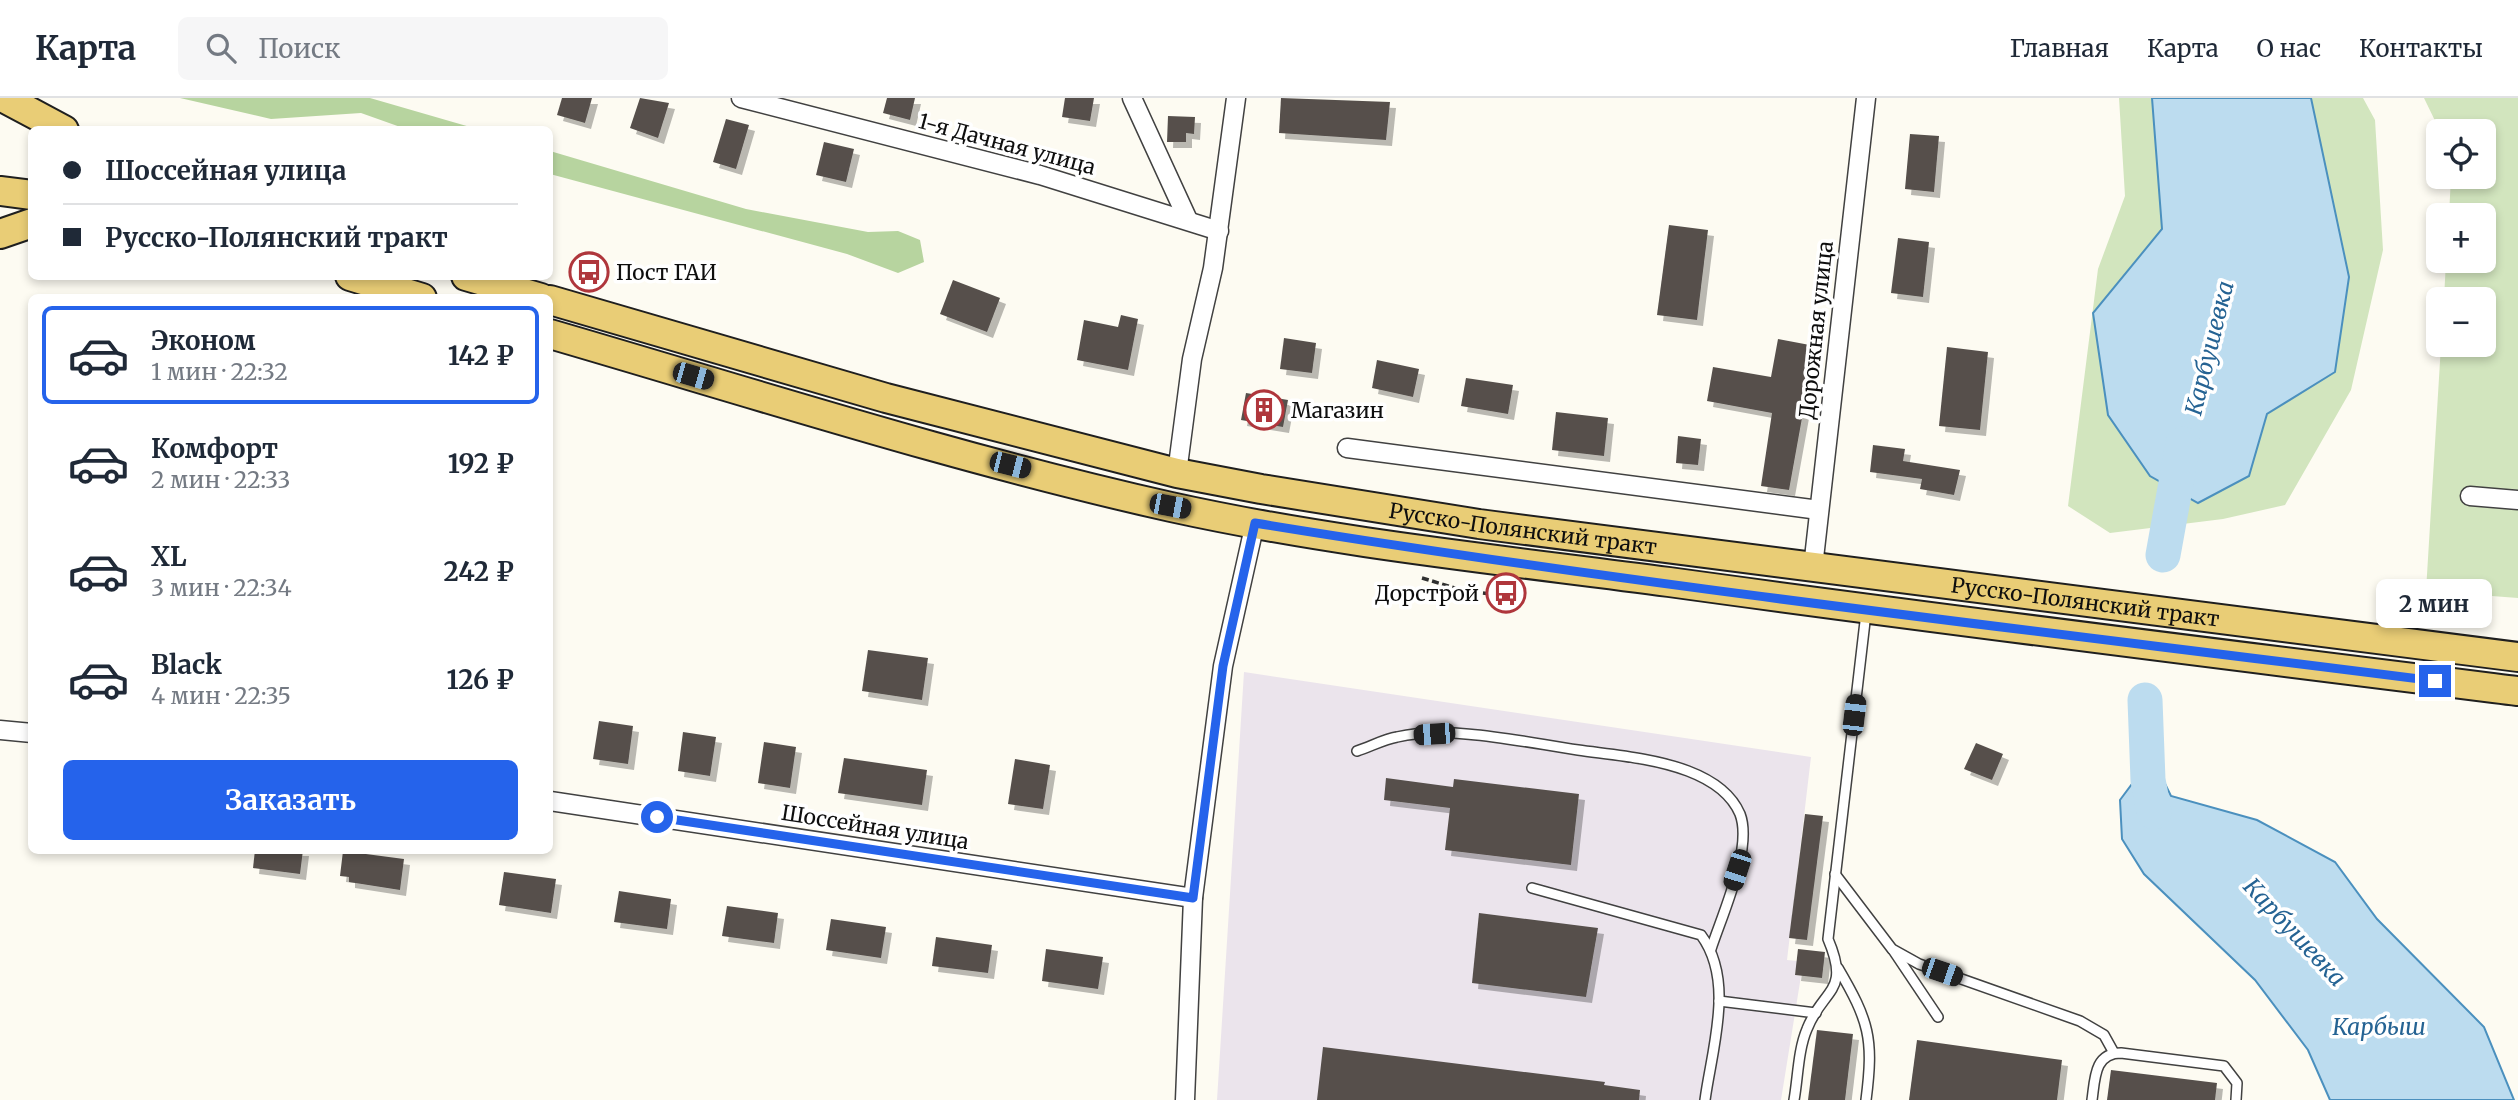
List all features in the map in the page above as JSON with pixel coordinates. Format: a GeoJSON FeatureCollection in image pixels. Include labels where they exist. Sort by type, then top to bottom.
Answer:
{"type":"FeatureCollection","features":[{"type":"Feature","properties":{"kind":"main road"},"geometry":{"type":"LineString","coordinates":[[4,98],[56,126]]}},
{"type":"Feature","properties":{"kind":"main road"},"geometry":{"type":"LineString","coordinates":[[0,118],[28,131]]}},
{"type":"Feature","properties":{"kind":"main road"},"geometry":{"type":"LineString","coordinates":[[0,191],[28,194]]}},
{"type":"Feature","properties":{"kind":"main road"},"geometry":{"type":"LineString","coordinates":[[0,234],[28,224]]}},
{"type":"Feature","properties":{"kind":"main road"},"geometry":{"type":"LineString","coordinates":[[363,280],[409,294]]}},
{"type":"Feature","properties":{"kind":"main road"},"geometry":{"type":"LineString","coordinates":[[480,280],[527,294]]}},
{"type":"Feature","properties":{"kind":"main road","name":"Русско-Полянский тракт"},"geometry":{"type":"LineString","coordinates":[[553,301],[886,398],[1177,473],[1479,524],[2518,657]]}},
{"type":"Feature","properties":{"kind":"main road","name":"Русско-Полянский тракт"},"geometry":{"type":"LineString","coordinates":[[553,335],[878,431],[1170,506],[1255,523],[1427,550],[2518,691]]}},
{"type":"Feature","properties":{"kind":"street","name":"1-я Дачная улица"},"geometry":{"type":"LineString","coordinates":[[741,98],[1040,175],[1219,231]]}},
{"type":"Feature","properties":{"kind":"street"},"geometry":{"type":"LineString","coordinates":[[1132,98],[1188,220]]}},
{"type":"Feature","properties":{"kind":"street"},"geometry":{"type":"LineString","coordinates":[[1177,473],[1192,359],[1219,231],[1236,98]]}},
{"type":"Feature","properties":{"kind":"street","name":"Дорожная улица"},"geometry":{"type":"LineString","coordinates":[[1813,567],[1866,98]]}},
{"type":"Feature","properties":{"kind":"street"},"geometry":{"type":"LineString","coordinates":[[1347,448],[1819,510]]}},
{"type":"Feature","properties":{"kind":"street"},"geometry":{"type":"LineString","coordinates":[[2470,496],[2518,500]]}},
{"type":"Feature","properties":{"kind":"street"},"geometry":{"type":"LineString","coordinates":[[1185,1100],[1193,898],[1223,666],[1255,523]]}},
{"type":"Feature","properties":{"kind":"street"},"geometry":{"type":"LineString","coordinates":[[0,730],[28,733]]}},
{"type":"Feature","properties":{"kind":"street","name":"Шоссейная улица"},"geometry":{"type":"LineString","coordinates":[[553,801],[1193,898]]}},
{"type":"Feature","properties":{"kind":"lane"},"geometry":{"type":"LineString","coordinates":[[1866,1100],[1871,1063],[1870,1034],[1861,1007],[1837,966],[1828,939],[1867,608]]}},
{"type":"Feature","properties":{"kind":"lane"},"geometry":{"type":"LineString","coordinates":[[1357,751],[1397,737],[1434,734],[1494,738],[1629,758],[1686,770],[1707,780],[1732,799],[1741,817],[1742,841],[1737,870],[1711,948]]}},
{"type":"Feature","properties":{"kind":"lane"},"geometry":{"type":"LineString","coordinates":[[1835,874],[1892,949],[1938,1017]]}},
{"type":"Feature","properties":{"kind":"lane"},"geometry":{"type":"LineString","coordinates":[[1532,888],[1681,927],[1701,935],[1711,948],[1718,968],[1719,1001],[1705,1100]]}},
{"type":"Feature","properties":{"kind":"lane"},"geometry":{"type":"LineString","coordinates":[[1892,949],[1919,964],[2080,1021],[2104,1035],[2114,1053]]}},
{"type":"Feature","properties":{"kind":"lane"},"geometry":{"type":"LineString","coordinates":[[1794,1100],[1806,1030],[1835,986],[1837,966]]}},
{"type":"Feature","properties":{"kind":"lane"},"geometry":{"type":"LineString","coordinates":[[1719,1001],[1816,1013]]}},
{"type":"Feature","properties":{"kind":"lane"},"geometry":{"type":"LineString","coordinates":[[2092,1100],[2097,1066],[2114,1053],[2224,1066],[2237,1083],[2236,1100]]}},
{"type":"Feature","properties":{"kind":"path"},"geometry":{"type":"LineString","coordinates":[[1422,578],[1465,591],[1525,598]]}},
{"type":"Feature","properties":{"kind":"shaded area"},"geometry":{"type":"Polygon","coordinates":[[[1244,672],[1811,757],[1787,960],[1797,961],[1795,975],[1801,976],[1781,1100],[1217,1100],[1244,672]]]}},
{"type":"Feature","properties":{"kind":"green space"},"geometry":{"type":"Polygon","coordinates":[[[180,98],[370,98],[467,126],[398,126],[361,113],[271,119],[180,98]]]}},
{"type":"Feature","properties":{"kind":"green space"},"geometry":{"type":"Polygon","coordinates":[[[2119,98],[2363,98],[2375,120],[2383,250],[2351,390],[2285,505],[2223,519],[2110,533],[2068,506],[2098,269],[2125,196],[2119,98]]]}},
{"type":"Feature","properties":{"kind":"green space"},"geometry":{"type":"Polygon","coordinates":[[[2424,98],[2518,98],[2518,598],[2426,591],[2440,357],[2496,357],[2496,287],[2445,287],[2445,273],[2496,273],[2496,203],[2450,203],[2450,189],[2496,189],[2496,119],[2434,119],[2424,98]]]}},
{"type":"Feature","properties":{"kind":"green space"},"geometry":{"type":"Polygon","coordinates":[[[553,152],[746,209],[868,232],[898,231],[920,240],[924,262],[898,273],[847,254],[553,175],[553,152]]]}},
{"type":"Feature","properties":{"kind":"water"},"geometry":{"type":"Polygon","coordinates":[[[2152,98],[2311,98],[2349,277],[2335,372],[2267,414],[2249,476],[2198,503],[2150,476],[2108,415],[2093,313],[2162,229],[2152,98]]]}},
{"type":"Feature","properties":{"kind":"water","name":"Карбыш"},"geometry":{"type":"Polygon","coordinates":[[[2152,757],[2171,796],[2257,820],[2335,862],[2377,919],[2484,1027],[2514,1100],[2330,1100],[2308,1050],[2255,980],[2144,874],[2122,839],[2120,800],[2152,757]]]}},
{"type":"Feature","properties":{"kind":"building"},"geometry":{"type":"Polygon","coordinates":[[[562,98],[592,98],[585,123],[557,115],[562,98]]]}},
{"type":"Feature","properties":{"kind":"building"},"geometry":{"type":"Polygon","coordinates":[[[640,98],[669,103],[658,138],[630,128],[640,98]]]}},
{"type":"Feature","properties":{"kind":"building"},"geometry":{"type":"Polygon","coordinates":[[[887,98],[915,98],[910,120],[883,113],[887,98]]]}},
{"type":"Feature","properties":{"kind":"building"},"geometry":{"type":"Polygon","coordinates":[[[1065,98],[1094,98],[1090,121],[1062,117],[1065,98]]]}},
{"type":"Feature","properties":{"kind":"building"},"geometry":{"type":"Polygon","coordinates":[[[1281,98],[1390,102],[1386,140],[1279,133],[1281,98]]]}},
{"type":"Feature","properties":{"kind":"building"},"geometry":{"type":"Polygon","coordinates":[[[1168,116],[1195,117],[1194,134],[1186,133],[1186,142],[1167,142],[1168,116]]]}},
{"type":"Feature","properties":{"kind":"building"},"geometry":{"type":"Polygon","coordinates":[[[726,119],[749,125],[736,169],[713,162],[726,119]]]}},
{"type":"Feature","properties":{"kind":"building"},"geometry":{"type":"Polygon","coordinates":[[[1910,134],[1939,136],[1934,192],[1905,189],[1910,134]]]}},
{"type":"Feature","properties":{"kind":"building"},"geometry":{"type":"Polygon","coordinates":[[[824,142],[854,149],[846,182],[816,175],[824,142]]]}},
{"type":"Feature","properties":{"kind":"building"},"geometry":{"type":"Polygon","coordinates":[[[1669,225],[1708,230],[1697,320],[1657,315],[1669,225]]]}},
{"type":"Feature","properties":{"kind":"building"},"geometry":{"type":"Polygon","coordinates":[[[1898,238],[1929,242],[1923,297],[1891,293],[1898,238]]]}},
{"type":"Feature","properties":{"kind":"building"},"geometry":{"type":"Polygon","coordinates":[[[953,280],[1000,298],[987,332],[940,314],[953,280]]]}},
{"type":"Feature","properties":{"kind":"building"},"geometry":{"type":"Polygon","coordinates":[[[1121,315],[1138,319],[1128,370],[1077,360],[1084,320],[1118,327],[1121,315]]]}},
{"type":"Feature","properties":{"kind":"building"},"geometry":{"type":"Polygon","coordinates":[[[1284,338],[1316,343],[1312,373],[1280,369],[1284,338]]]}},
{"type":"Feature","properties":{"kind":"building"},"geometry":{"type":"Polygon","coordinates":[[[1778,339],[1815,346],[1789,490],[1761,486],[1772,413],[1707,401],[1713,367],[1771,377],[1778,339]]]}},
{"type":"Feature","properties":{"kind":"building"},"geometry":{"type":"Polygon","coordinates":[[[1947,347],[1988,352],[1980,430],[1939,426],[1947,347]]]}},
{"type":"Feature","properties":{"kind":"building"},"geometry":{"type":"Polygon","coordinates":[[[1377,360],[1419,369],[1413,397],[1372,388],[1377,360]]]}},
{"type":"Feature","properties":{"kind":"building"},"geometry":{"type":"Polygon","coordinates":[[[1466,378],[1513,385],[1508,414],[1461,406],[1466,378]]]}},
{"type":"Feature","properties":{"kind":"building","name":"Магазин"},"geometry":{"type":"Polygon","coordinates":[[[1246,393],[1288,400],[1283,427],[1241,420],[1246,393]]]}},
{"type":"Feature","properties":{"kind":"building"},"geometry":{"type":"Polygon","coordinates":[[[1556,412],[1608,418],[1604,456],[1552,450],[1556,412]]]}},
{"type":"Feature","properties":{"kind":"building"},"geometry":{"type":"Polygon","coordinates":[[[1678,436],[1701,439],[1698,465],[1676,463],[1678,436]]]}},
{"type":"Feature","properties":{"kind":"building"},"geometry":{"type":"Polygon","coordinates":[[[1873,445],[1905,449],[1903,461],[1960,470],[1954,495],[1920,489],[1922,479],[1870,472],[1873,445]]]}},
{"type":"Feature","properties":{"kind":"building"},"geometry":{"type":"Polygon","coordinates":[[[868,650],[928,658],[922,700],[862,691],[868,650]]]}},
{"type":"Feature","properties":{"kind":"building"},"geometry":{"type":"Polygon","coordinates":[[[599,721],[633,726],[628,764],[593,759],[599,721]]]}},
{"type":"Feature","properties":{"kind":"building"},"geometry":{"type":"Polygon","coordinates":[[[683,732],[716,737],[710,776],[678,771],[683,732]]]}},
{"type":"Feature","properties":{"kind":"building"},"geometry":{"type":"Polygon","coordinates":[[[764,742],[796,747],[790,788],[758,783],[764,742]]]}},
{"type":"Feature","properties":{"kind":"building"},"geometry":{"type":"Polygon","coordinates":[[[1976,743],[2003,754],[1992,780],[1964,769],[1976,743]]]}},
{"type":"Feature","properties":{"kind":"building"},"geometry":{"type":"Polygon","coordinates":[[[844,758],[927,770],[922,805],[838,793],[844,758]]]}},
{"type":"Feature","properties":{"kind":"building"},"geometry":{"type":"Polygon","coordinates":[[[1015,759],[1050,765],[1043,809],[1008,804],[1015,759]]]}},
{"type":"Feature","properties":{"kind":"building"},"geometry":{"type":"Polygon","coordinates":[[[1386,778],[1453,787],[1454,779],[1579,794],[1571,865],[1445,850],[1450,808],[1384,800],[1386,778]]]}},
{"type":"Feature","properties":{"kind":"building"},"geometry":{"type":"Polygon","coordinates":[[[1805,814],[1823,816],[1807,940],[1789,938],[1805,814]]]}},
{"type":"Feature","properties":{"kind":"building"},"geometry":{"type":"Polygon","coordinates":[[[255,854],[302,854],[300,874],[253,868],[255,854]]]}},
{"type":"Feature","properties":{"kind":"building"},"geometry":{"type":"Polygon","coordinates":[[[343,854],[404,859],[400,890],[349,882],[349,877],[340,876],[343,854]]]}},
{"type":"Feature","properties":{"kind":"building"},"geometry":{"type":"Polygon","coordinates":[[[504,872],[556,879],[551,913],[499,905],[504,872]]]}},
{"type":"Feature","properties":{"kind":"building"},"geometry":{"type":"Polygon","coordinates":[[[619,891],[671,899],[667,929],[614,922],[619,891]]]}},
{"type":"Feature","properties":{"kind":"building"},"geometry":{"type":"Polygon","coordinates":[[[727,906],[778,913],[774,943],[722,936],[727,906]]]}},
{"type":"Feature","properties":{"kind":"building"},"geometry":{"type":"Polygon","coordinates":[[[1479,913],[1598,928],[1586,997],[1472,983],[1479,913]]]}},
{"type":"Feature","properties":{"kind":"building"},"geometry":{"type":"Polygon","coordinates":[[[831,919],[886,927],[881,958],[826,950],[831,919]]]}},
{"type":"Feature","properties":{"kind":"building"},"geometry":{"type":"Polygon","coordinates":[[[936,937],[992,945],[988,973],[932,966],[936,937]]]}},
{"type":"Feature","properties":{"kind":"building"},"geometry":{"type":"Polygon","coordinates":[[[1046,949],[1103,957],[1098,989],[1042,981],[1046,949]]]}},
{"type":"Feature","properties":{"kind":"building"},"geometry":{"type":"Polygon","coordinates":[[[1798,949],[1825,952],[1822,978],[1795,975],[1798,949]]]}},
{"type":"Feature","properties":{"kind":"building"},"geometry":{"type":"Polygon","coordinates":[[[1817,1030],[1853,1034],[1845,1100],[1808,1100],[1817,1030]]]}},
{"type":"Feature","properties":{"kind":"building"},"geometry":{"type":"Polygon","coordinates":[[[1917,1040],[2062,1060],[2057,1100],[1909,1100],[1917,1040]]]}},
{"type":"Feature","properties":{"kind":"building"},"geometry":{"type":"Polygon","coordinates":[[[1323,1047],[1605,1082],[1604,1085],[1640,1090],[1639,1100],[1317,1100],[1323,1047]]]}},
{"type":"Feature","properties":{"kind":"building"},"geometry":{"type":"Polygon","coordinates":[[[2111,1070],[2217,1083],[2215,1100],[2107,1100],[2111,1070]]]}},
{"type":"Feature","properties":{"kind":"waterway","name":"Карбушевка"},"geometry":{"type":"LineString","coordinates":[[2163,555],[2183,444]]}},
{"type":"Feature","properties":{"kind":"waterway","name":"Карбушевка"},"geometry":{"type":"LineString","coordinates":[[2145,700],[2148,780],[2154,812]]}},
{"type":"Feature","properties":{"kind":"place","name":"Пост ГАИ"},"geometry":{"type":"Point","coordinates":[589,272]}},
{"type":"Feature","properties":{"kind":"place","name":"Магазин"},"geometry":{"type":"Point","coordinates":[1264,410]}},
{"type":"Feature","properties":{"kind":"place","name":"Дорстрой"},"geometry":{"type":"Point","coordinates":[1506,593]}},
{"type":"Feature","properties":{"kind":"route"},"geometry":{"type":"LineString","coordinates":[[657,817],[1193,898],[1223,666],[1255,523],[1427,550],[1817,603],[2435,681]]}}]}
